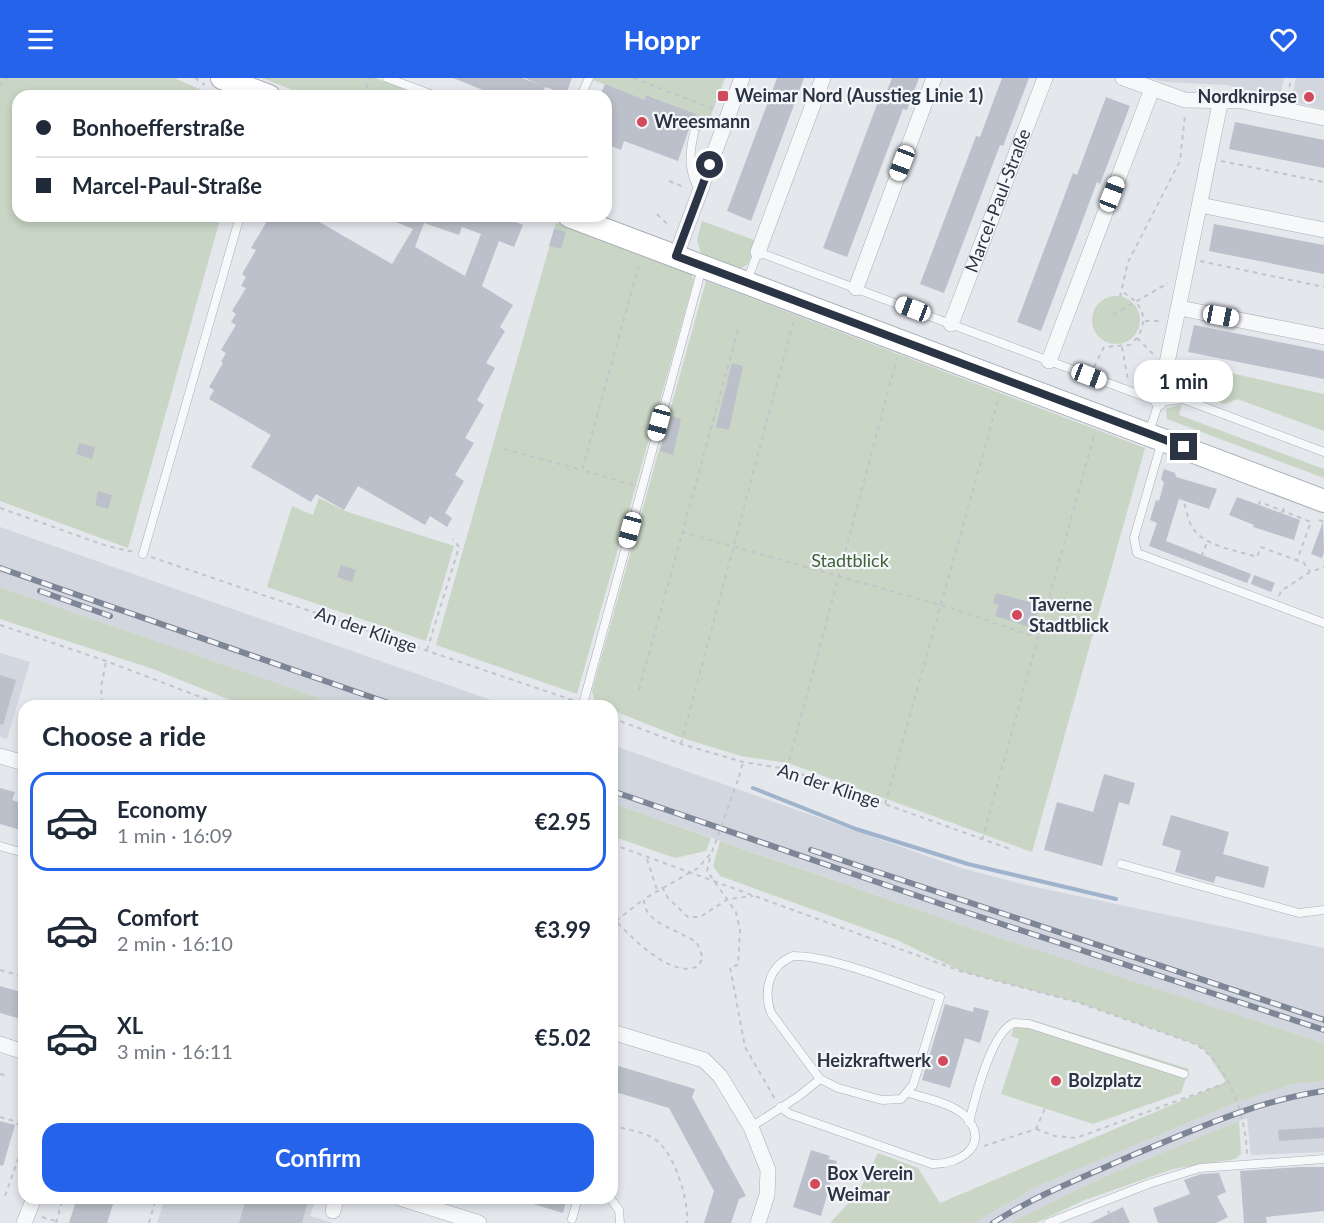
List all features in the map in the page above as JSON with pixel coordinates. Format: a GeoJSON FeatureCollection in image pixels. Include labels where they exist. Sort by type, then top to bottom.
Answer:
{"type":"FeatureCollection","features":[{"type":"Feature","properties":{"kind":"street"},"geometry":{"type":"LineString","coordinates":[[222,78],[253,90]]}},
{"type":"Feature","properties":{"kind":"street"},"geometry":{"type":"LineString","coordinates":[[676,256],[693,189],[742,78]]}},
{"type":"Feature","properties":{"kind":"street"},"geometry":{"type":"LineString","coordinates":[[758,252],[823,78]]}},
{"type":"Feature","properties":{"kind":"street"},"geometry":{"type":"LineString","coordinates":[[856,288],[934,78]]}},
{"type":"Feature","properties":{"kind":"street","name":"Marcel-Paul-Straße"},"geometry":{"type":"LineString","coordinates":[[951,324],[1045,78]]}},
{"type":"Feature","properties":{"kind":"street"},"geometry":{"type":"LineString","coordinates":[[1123,78],[1185,100],[1221,99],[1324,118]]}},
{"type":"Feature","properties":{"kind":"street"},"geometry":{"type":"LineString","coordinates":[[1048,360],[1152,89]]}},
{"type":"Feature","properties":{"kind":"street"},"geometry":{"type":"LineString","coordinates":[[1159,402],[1168,368],[1221,99]]}},
{"type":"Feature","properties":{"kind":"street"},"geometry":{"type":"LineString","coordinates":[[1200,205],[1324,230]]}},
{"type":"Feature","properties":{"kind":"street"},"geometry":{"type":"LineString","coordinates":[[585,222],[1155,437],[1322,510]]}},
{"type":"Feature","properties":{"kind":"street"},"geometry":{"type":"LineString","coordinates":[[1179,308],[1324,337]]}},
{"type":"Feature","properties":{"kind":"street"},"geometry":{"type":"LineString","coordinates":[[0,756],[18,762]]}},
{"type":"Feature","properties":{"kind":"street"},"geometry":{"type":"LineString","coordinates":[[618,1034],[704,1060],[720,1076],[751,1127],[768,1170],[767,1195],[758,1223]]}},
{"type":"Feature","properties":{"kind":"street"},"geometry":{"type":"LineString","coordinates":[[0,1044],[18,1050]]}},
{"type":"Feature","properties":{"kind":"street"},"geometry":{"type":"LineString","coordinates":[[24,1223],[31,1204]]}},
{"type":"Feature","properties":{"kind":"street"},"geometry":{"type":"LineString","coordinates":[[419,1204],[479,1223]]}},
{"type":"Feature","properties":{"kind":"lane"},"geometry":{"type":"LineString","coordinates":[[387,78],[420,90]]}},
{"type":"Feature","properties":{"kind":"lane"},"geometry":{"type":"LineString","coordinates":[[693,189],[690,162],[694,133]]}},
{"type":"Feature","properties":{"kind":"lane"},"geometry":{"type":"LineString","coordinates":[[143,554],[238,222]]}},
{"type":"Feature","properties":{"kind":"lane"},"geometry":{"type":"LineString","coordinates":[[747,282],[758,252],[1159,402],[1183,399],[1324,452]]}},
{"type":"Feature","properties":{"kind":"lane"},"geometry":{"type":"LineString","coordinates":[[584,700],[702,266]]}},
{"type":"Feature","properties":{"kind":"lane"},"geometry":{"type":"LineString","coordinates":[[1159,402],[1155,437],[1134,538],[1134,549],[1324,623]]}},
{"type":"Feature","properties":{"kind":"lane"},"geometry":{"type":"LineString","coordinates":[[0,846],[18,851]]}},
{"type":"Feature","properties":{"kind":"lane"},"geometry":{"type":"LineString","coordinates":[[1121,864],[1299,913],[1324,910]]}},
{"type":"Feature","properties":{"kind":"lane"},"geometry":{"type":"LineString","coordinates":[[793,956],[808,956],[940,997],[909,1093],[894,1101],[882,1100],[838,1088],[820,1079],[777,1022],[767,1002],[771,974],[781,961],[793,956]]}},
{"type":"Feature","properties":{"kind":"lane"},"geometry":{"type":"LineString","coordinates":[[969,1122],[982,1074],[1002,1033],[1014,1023],[1029,1024],[1184,1074]]}},
{"type":"Feature","properties":{"kind":"lane"},"geometry":{"type":"LineString","coordinates":[[751,1127],[799,1096],[820,1079]]}},
{"type":"Feature","properties":{"kind":"lane"},"geometry":{"type":"LineString","coordinates":[[780,1107],[790,1114],[932,1164],[947,1165],[961,1160],[970,1151],[974,1140],[969,1122],[956,1109],[909,1093]]}},
{"type":"Feature","properties":{"kind":"lane"},"geometry":{"type":"LineString","coordinates":[[1048,1223],[1181,1172],[1247,1163],[1324,1159]]}},
{"type":"Feature","properties":{"kind":"lane"},"geometry":{"type":"LineString","coordinates":[[572,1220],[576,1204]]}},
{"type":"Feature","properties":{"kind":"lane"},"geometry":{"type":"LineString","coordinates":[[614,1204],[619,1210],[620,1223]]}},
{"type":"Feature","properties":{"kind":"path"},"geometry":{"type":"LineString","coordinates":[[0,86],[7,78]]}},
{"type":"Feature","properties":{"kind":"path"},"geometry":{"type":"LineString","coordinates":[[633,78],[714,109]]}},
{"type":"Feature","properties":{"kind":"path"},"geometry":{"type":"LineString","coordinates":[[1285,110],[1291,78]]}},
{"type":"Feature","properties":{"kind":"path"},"geometry":{"type":"LineString","coordinates":[[1120,297],[1128,262],[1180,161],[1185,100]]}},
{"type":"Feature","properties":{"kind":"path"},"geometry":{"type":"LineString","coordinates":[[1210,159],[1324,182]]}},
{"type":"Feature","properties":{"kind":"path"},"geometry":{"type":"LineString","coordinates":[[669,181],[693,189]]}},
{"type":"Feature","properties":{"kind":"path"},"geometry":{"type":"LineString","coordinates":[[657,214],[670,227]]}},
{"type":"Feature","properties":{"kind":"path"},"geometry":{"type":"LineString","coordinates":[[582,470],[644,244]]}},
{"type":"Feature","properties":{"kind":"path"},"geometry":{"type":"LineString","coordinates":[[1113,315],[1188,266],[1324,287]]}},
{"type":"Feature","properties":{"kind":"path"},"geometry":{"type":"LineString","coordinates":[[1089,376],[1104,347],[1122,347],[1137,338],[1145,321],[1137,301],[1122,292]]}},
{"type":"Feature","properties":{"kind":"path"},"geometry":{"type":"LineString","coordinates":[[681,744],[799,302]]}},
{"type":"Feature","properties":{"kind":"path"},"geometry":{"type":"LineString","coordinates":[[639,690],[738,330]]}},
{"type":"Feature","properties":{"kind":"path"},"geometry":{"type":"LineString","coordinates":[[1137,338],[1168,368]]}},
{"type":"Feature","properties":{"kind":"path"},"geometry":{"type":"LineString","coordinates":[[787,769],[902,341]]}},
{"type":"Feature","properties":{"kind":"path"},"geometry":{"type":"LineString","coordinates":[[1122,347],[1131,392]]}},
{"type":"Feature","properties":{"kind":"path"},"geometry":{"type":"LineString","coordinates":[[885,804],[1004,379]]}},
{"type":"Feature","properties":{"kind":"path"},"geometry":{"type":"LineString","coordinates":[[982,840],[1100,416]]}},
{"type":"Feature","properties":{"kind":"path"},"geometry":{"type":"LineString","coordinates":[[504,449],[641,487]]}},
{"type":"Feature","properties":{"kind":"path"},"geometry":{"type":"LineString","coordinates":[[1180,496],[1184,501],[1192,527],[1208,540],[1235,552],[1257,557],[1261,547],[1304,563],[1310,572]]}},
{"type":"Feature","properties":{"kind":"path"},"geometry":{"type":"LineString","coordinates":[[1258,505],[1260,502],[1311,522],[1297,560]]}},
{"type":"Feature","properties":{"kind":"path","name":"An der Klinge"},"geometry":{"type":"LineString","coordinates":[[0,507],[108,546],[143,554],[571,700]]}},
{"type":"Feature","properties":{"kind":"path"},"geometry":{"type":"LineString","coordinates":[[1322,510],[1324,522]]}},
{"type":"Feature","properties":{"kind":"path"},"geometry":{"type":"LineString","coordinates":[[682,532],[940,605],[1038,638]]}},
{"type":"Feature","properties":{"kind":"path"},"geometry":{"type":"LineString","coordinates":[[427,650],[459,547],[453,539]]}},
{"type":"Feature","properties":{"kind":"path"},"geometry":{"type":"LineString","coordinates":[[1195,574],[1208,540]]}},
{"type":"Feature","properties":{"kind":"path"},"geometry":{"type":"LineString","coordinates":[[1276,604],[1281,591],[1310,572],[1324,567]]}},
{"type":"Feature","properties":{"kind":"path"},"geometry":{"type":"LineString","coordinates":[[0,625],[106,661],[208,700]]}},
{"type":"Feature","properties":{"kind":"path"},"geometry":{"type":"LineString","coordinates":[[102,700],[101,687],[106,661]]}},
{"type":"Feature","properties":{"kind":"path","name":"An der Klinge"},"geometry":{"type":"LineString","coordinates":[[618,720],[681,744],[743,762],[787,769],[1010,849]]}},
{"type":"Feature","properties":{"kind":"path"},"geometry":{"type":"LineString","coordinates":[[743,762],[707,871],[728,899],[740,930],[738,965],[730,967],[740,1030],[745,1047],[775,1099]]}},
{"type":"Feature","properties":{"kind":"path"},"geometry":{"type":"LineString","coordinates":[[618,847],[963,972],[1077,1002],[1195,1044],[1207,1052],[1227,1083],[1242,1117],[1247,1163]]}},
{"type":"Feature","properties":{"kind":"path"},"geometry":{"type":"LineString","coordinates":[[618,916],[657,890],[705,863],[712,852]]}},
{"type":"Feature","properties":{"kind":"path"},"geometry":{"type":"LineString","coordinates":[[647,859],[657,890]]}},
{"type":"Feature","properties":{"kind":"path"},"geometry":{"type":"LineString","coordinates":[[662,887],[674,906],[688,917],[700,917],[728,899],[756,895]]}},
{"type":"Feature","properties":{"kind":"path"},"geometry":{"type":"LineString","coordinates":[[618,922],[671,966],[683,970],[698,966],[703,958],[697,943],[654,918],[646,909],[644,898]]}},
{"type":"Feature","properties":{"kind":"path"},"geometry":{"type":"LineString","coordinates":[[0,970],[18,975]]}},
{"type":"Feature","properties":{"kind":"path"},"geometry":{"type":"LineString","coordinates":[[0,1074],[8,1076]]}},
{"type":"Feature","properties":{"kind":"path"},"geometry":{"type":"LineString","coordinates":[[970,1151],[1036,1129],[1055,1136],[1077,1138],[1227,1083]]}},
{"type":"Feature","properties":{"kind":"path"},"geometry":{"type":"LineString","coordinates":[[1036,1129],[1045,1108]]}},
{"type":"Feature","properties":{"kind":"path"},"geometry":{"type":"LineString","coordinates":[[0,1117],[18,1124]]}},
{"type":"Feature","properties":{"kind":"path"},"geometry":{"type":"LineString","coordinates":[[618,1128],[653,1138],[664,1148],[684,1193],[687,1223]]}},
{"type":"Feature","properties":{"kind":"path"},"geometry":{"type":"LineString","coordinates":[[5,1196],[18,1159]]}},
{"type":"Feature","properties":{"kind":"path"},"geometry":{"type":"LineString","coordinates":[[40,1217],[56,1222],[61,1204]]}},
{"type":"Feature","properties":{"kind":"path"},"geometry":{"type":"LineString","coordinates":[[148,1223],[154,1204]]}},
{"type":"Feature","properties":{"kind":"shaded area"},"geometry":{"type":"Polygon","coordinates":[[[1148,78],[1284,78],[1280,97],[1226,85],[1165,82],[1148,78]]]}},
{"type":"Feature","properties":{"kind":"shaded area","name":"Nordknirpse"},"geometry":{"type":"Polygon","coordinates":[[[1296,78],[1324,78],[1324,109],[1297,103],[1293,91],[1296,78]]]}},
{"type":"Feature","properties":{"kind":"shaded area"},"geometry":{"type":"Polygon","coordinates":[[[0,527],[491,700],[326,700],[0,587],[0,527]]]}},
{"type":"Feature","properties":{"kind":"shaded area"},"geometry":{"type":"Polygon","coordinates":[[[0,653],[30,662],[7,739],[0,737],[0,653]]]}},
{"type":"Feature","properties":{"kind":"shaded area"},"geometry":{"type":"Polygon","coordinates":[[[618,747],[961,868],[1026,885],[1324,948],[1324,1043],[988,934],[618,805],[618,747]]]}},
{"type":"Feature","properties":{"kind":"shaded area"},"geometry":{"type":"Polygon","coordinates":[[[1324,1081],[1324,1152],[1251,1155],[1247,1118],[1095,1181],[1010,1223],[974,1223],[1038,1186],[1237,1102],[1293,1084],[1324,1081]]]}},
{"type":"Feature","properties":{"kind":"shaded area"},"geometry":{"type":"Polygon","coordinates":[[[163,1204],[314,1204],[310,1216],[333,1223],[157,1223],[163,1204]]]}},
{"type":"Feature","properties":{"kind":"green space"},"geometry":{"type":"Polygon","coordinates":[[[0,78],[174,78],[202,90],[12,90],[12,222],[219,222],[128,548],[0,501],[0,78]]]}},
{"type":"Feature","properties":{"kind":"green space"},"geometry":{"type":"Polygon","coordinates":[[[262,78],[375,78],[406,90],[293,90],[262,78]]]}},
{"type":"Feature","properties":{"kind":"green space"},"geometry":{"type":"Polygon","coordinates":[[[594,78],[725,78],[708,123],[694,118],[695,114],[647,95],[645,100],[593,80],[594,78]]]}},
{"type":"Feature","properties":{"kind":"green space"},"geometry":{"type":"Polygon","coordinates":[[[702,221],[757,241],[748,264],[740,269],[701,253],[697,240],[702,221]]]}},
{"type":"Feature","properties":{"kind":"green space"},"geometry":{"type":"Polygon","coordinates":[[[556,223],[690,273],[694,280],[577,694],[436,645],[556,223]]]}},
{"type":"Feature","properties":{"kind":"green space","name":"Stadtblick"},"geometry":{"type":"Polygon","coordinates":[[[706,281],[1145,448],[1032,852],[788,763],[741,756],[682,738],[618,712],[618,700],[594,700],[592,691],[706,281]]]}},
{"type":"Feature","properties":{"kind":"green space"},"geometry":{"type":"Polygon","coordinates":[[[1116,296],[1133,303],[1140,320],[1133,337],[1116,344],[1099,337],[1092,320],[1099,303],[1116,296]]]}},
{"type":"Feature","properties":{"kind":"green space"},"geometry":{"type":"Polygon","coordinates":[[[1177,361],[1324,394],[1324,431],[1237,399],[1225,404],[1172,387],[1177,361]]]}},
{"type":"Feature","properties":{"kind":"green space"},"geometry":{"type":"Polygon","coordinates":[[[1182,404],[1179,415],[1324,469],[1324,478],[1167,419],[1166,409],[1182,404]]]}},
{"type":"Feature","properties":{"kind":"green space"},"geometry":{"type":"Polygon","coordinates":[[[319,498],[345,511],[454,546],[426,641],[267,587],[292,506],[313,515],[319,498]]]}},
{"type":"Feature","properties":{"kind":"green space"},"geometry":{"type":"Polygon","coordinates":[[[0,587],[326,700],[230,700],[153,669],[0,619],[0,587]]]}},
{"type":"Feature","properties":{"kind":"green space"},"geometry":{"type":"Polygon","coordinates":[[[618,805],[711,838],[706,851],[675,858],[618,838],[618,805]]]}},
{"type":"Feature","properties":{"kind":"green space"},"geometry":{"type":"Polygon","coordinates":[[[720,841],[988,934],[1324,1043],[1324,1081],[1293,1084],[1237,1102],[1038,1186],[974,1223],[830,1223],[858,1193],[878,1153],[918,1168],[940,1203],[1226,1082],[1207,1052],[1195,1044],[1077,1002],[963,972],[897,940],[720,876],[713,866],[720,841]]]}},
{"type":"Feature","properties":{"kind":"green space"},"geometry":{"type":"Polygon","coordinates":[[[1029,1019],[1189,1069],[1181,1093],[1093,1124],[1001,1094],[1019,1039],[1011,1036],[1015,1025],[1026,1028],[1029,1019]]]}},
{"type":"Feature","properties":{"kind":"green space"},"geometry":{"type":"Polygon","coordinates":[[[1239,1121],[1241,1154],[1235,1159],[1173,1169],[1082,1201],[1036,1223],[1010,1223],[1095,1181],[1239,1121]]]}},
{"type":"Feature","properties":{"kind":"building"},"geometry":{"type":"Polygon","coordinates":[[[453,78],[522,78],[541,85],[525,78],[572,78],[568,90],[545,87],[544,90],[483,90],[453,78]]]}},
{"type":"Feature","properties":{"kind":"building"},"geometry":{"type":"Polygon","coordinates":[[[777,78],[804,78],[751,221],[727,211],[777,78]]]}},
{"type":"Feature","properties":{"kind":"building"},"geometry":{"type":"Polygon","coordinates":[[[892,78],[919,78],[907,110],[903,109],[847,257],[823,248],[879,99],[883,101],[892,78]]]}},
{"type":"Feature","properties":{"kind":"building"},"geometry":{"type":"Polygon","coordinates":[[[1002,78],[1029,78],[1003,146],[1000,145],[944,293],[920,284],[976,136],[980,137],[1002,78]]]}},
{"type":"Feature","properties":{"kind":"building"},"geometry":{"type":"Polygon","coordinates":[[[605,84],[645,100],[646,95],[696,114],[694,118],[704,121],[700,132],[696,127],[689,129],[678,161],[624,141],[621,150],[612,146],[612,90],[602,90],[605,84]]]}},
{"type":"Feature","properties":{"kind":"building"},"geometry":{"type":"Polygon","coordinates":[[[1106,97],[1130,106],[1100,184],[1097,182],[1041,331],[1017,322],[1073,173],[1077,175],[1106,97]]]}},
{"type":"Feature","properties":{"kind":"building"},"geometry":{"type":"Polygon","coordinates":[[[1235,122],[1324,140],[1324,168],[1229,149],[1235,122]]]}},
{"type":"Feature","properties":{"kind":"building"},"geometry":{"type":"Polygon","coordinates":[[[266,222],[319,222],[392,264],[413,229],[396,222],[515,222],[523,225],[514,247],[499,241],[482,286],[513,305],[500,327],[505,331],[486,363],[495,368],[477,400],[484,405],[465,438],[474,443],[455,475],[464,481],[445,513],[452,518],[447,527],[430,516],[425,525],[358,486],[344,510],[316,494],[311,502],[251,467],[271,435],[209,399],[214,390],[209,387],[223,363],[221,362],[226,353],[221,350],[236,325],[231,322],[236,314],[232,311],[246,288],[241,286],[246,277],[242,274],[256,250],[251,248],[266,222]],[[424,223],[415,247],[465,276],[481,234],[462,227],[459,235],[424,223]]]}},
{"type":"Feature","properties":{"kind":"building"},"geometry":{"type":"Polygon","coordinates":[[[1214,224],[1324,245],[1324,274],[1209,251],[1214,224]]]}},
{"type":"Feature","properties":{"kind":"building"},"geometry":{"type":"Polygon","coordinates":[[[554,229],[566,232],[561,249],[549,246],[554,229]]]}},
{"type":"Feature","properties":{"kind":"building"},"geometry":{"type":"Polygon","coordinates":[[[1194,325],[1324,351],[1324,379],[1188,352],[1194,325]]]}},
{"type":"Feature","properties":{"kind":"building"},"geometry":{"type":"Polygon","coordinates":[[[732,363],[743,366],[729,430],[716,427],[732,363]]]}},
{"type":"Feature","properties":{"kind":"building"},"geometry":{"type":"Polygon","coordinates":[[[671,416],[681,419],[673,455],[660,451],[671,416]]]}},
{"type":"Feature","properties":{"kind":"building"},"geometry":{"type":"Polygon","coordinates":[[[79,443],[95,447],[92,459],[76,454],[79,443]]]}},
{"type":"Feature","properties":{"kind":"building"},"geometry":{"type":"Polygon","coordinates":[[[1164,469],[1175,473],[1176,477],[1217,489],[1209,509],[1179,499],[1166,541],[1251,574],[1247,583],[1149,546],[1157,523],[1150,520],[1164,483],[1161,479],[1164,469]]]}},
{"type":"Feature","properties":{"kind":"building"},"geometry":{"type":"Polygon","coordinates":[[[98,491],[112,495],[108,509],[95,505],[98,491]]]}},
{"type":"Feature","properties":{"kind":"building"},"geometry":{"type":"Polygon","coordinates":[[[1237,497],[1300,520],[1294,540],[1253,527],[1254,525],[1229,515],[1237,497]]]}},
{"type":"Feature","properties":{"kind":"building"},"geometry":{"type":"Polygon","coordinates":[[[1323,522],[1324,552],[1322,558],[1311,554],[1323,522]]]}},
{"type":"Feature","properties":{"kind":"building"},"geometry":{"type":"Polygon","coordinates":[[[341,565],[356,570],[352,582],[337,577],[341,565]]]}},
{"type":"Feature","properties":{"kind":"building"},"geometry":{"type":"Polygon","coordinates":[[[1254,575],[1275,583],[1271,592],[1251,584],[1254,575]]]}},
{"type":"Feature","properties":{"kind":"building"},"geometry":{"type":"Polygon","coordinates":[[[996,593],[1040,605],[1033,628],[995,616],[999,605],[993,603],[996,593]]]}},
{"type":"Feature","properties":{"kind":"building"},"geometry":{"type":"Polygon","coordinates":[[[0,675],[16,680],[3,725],[0,724],[0,675]]]}},
{"type":"Feature","properties":{"kind":"building"},"geometry":{"type":"Polygon","coordinates":[[[1104,774],[1135,783],[1129,805],[1119,802],[1102,866],[1044,850],[1057,802],[1093,812],[1104,774]]]}},
{"type":"Feature","properties":{"kind":"building"},"geometry":{"type":"Polygon","coordinates":[[[0,788],[15,792],[12,800],[18,802],[18,829],[0,824],[0,788]]]}},
{"type":"Feature","properties":{"kind":"building"},"geometry":{"type":"Polygon","coordinates":[[[1171,815],[1229,832],[1223,854],[1269,867],[1264,888],[1216,876],[1214,883],[1175,872],[1181,851],[1162,845],[1171,815]]]}},
{"type":"Feature","properties":{"kind":"building"},"geometry":{"type":"Polygon","coordinates":[[[0,986],[18,991],[18,1018],[0,1013],[0,986]]]}},
{"type":"Feature","properties":{"kind":"building","name":"Heizkraftwerk"},"geometry":{"type":"Polygon","coordinates":[[[945,1004],[973,1012],[974,1007],[989,1011],[980,1043],[965,1038],[950,1088],[922,1080],[945,1004]]]}},
{"type":"Feature","properties":{"kind":"building"},"geometry":{"type":"Polygon","coordinates":[[[618,1066],[695,1089],[692,1097],[746,1196],[739,1199],[731,1223],[704,1223],[714,1191],[669,1108],[618,1093],[618,1066]]]}},
{"type":"Feature","properties":{"kind":"building"},"geometry":{"type":"Polygon","coordinates":[[[0,1121],[15,1125],[3,1166],[0,1165],[0,1121]]]}},
{"type":"Feature","properties":{"kind":"building"},"geometry":{"type":"Polygon","coordinates":[[[1324,1127],[1324,1138],[1279,1141],[1278,1130],[1324,1127]]]}},
{"type":"Feature","properties":{"kind":"building","name":"Box Verein Weimar"},"geometry":{"type":"Polygon","coordinates":[[[811,1150],[830,1156],[828,1159],[837,1161],[821,1216],[793,1207],[811,1150]]]}},
{"type":"Feature","properties":{"kind":"building"},"geometry":{"type":"Polygon","coordinates":[[[1324,1167],[1324,1211],[1266,1217],[1267,1223],[1244,1223],[1240,1171],[1324,1167]]]}},
{"type":"Feature","properties":{"kind":"building"},"geometry":{"type":"Polygon","coordinates":[[[1219,1173],[1226,1192],[1217,1196],[1228,1217],[1216,1223],[1158,1223],[1153,1208],[1190,1194],[1184,1180],[1201,1174],[1219,1173]]]}},
{"type":"Feature","properties":{"kind":"building"},"geometry":{"type":"Polygon","coordinates":[[[75,1204],[113,1204],[107,1223],[69,1223],[75,1204]]]}},
{"type":"Feature","properties":{"kind":"building"},"geometry":{"type":"Polygon","coordinates":[[[244,1204],[307,1204],[302,1223],[239,1223],[244,1204]]]}},
{"type":"Feature","properties":{"kind":"building"},"geometry":{"type":"Polygon","coordinates":[[[533,1204],[565,1204],[563,1213],[533,1204]]]}},
{"type":"Feature","properties":{"kind":"building"},"geometry":{"type":"Polygon","coordinates":[[[1123,1207],[1130,1223],[1090,1223],[1123,1207]]]}},
{"type":"Feature","properties":{"kind":"waterway"},"geometry":{"type":"LineString","coordinates":[[753,788],[856,829],[968,864],[1116,899]]}},
{"type":"Feature","properties":{"kind":"railway"},"geometry":{"type":"LineString","coordinates":[[0,568],[380,700]]}},
{"type":"Feature","properties":{"kind":"railway"},"geometry":{"type":"LineString","coordinates":[[40,591],[110,616]]}},
{"type":"Feature","properties":{"kind":"railway"},"geometry":{"type":"LineString","coordinates":[[618,793],[941,904],[1324,1030]]}},
{"type":"Feature","properties":{"kind":"railway"},"geometry":{"type":"LineString","coordinates":[[811,850],[1324,1020]]}},
{"type":"Feature","properties":{"kind":"railway"},"geometry":{"type":"LineString","coordinates":[[993,1223],[1062,1186],[1203,1126],[1274,1102],[1324,1091]]}},
{"type":"Feature","properties":{"kind":"place","name":"Weimar Nord (Ausstieg Linie 1)"},"geometry":{"type":"Point","coordinates":[723,96]}},
{"type":"Feature","properties":{"kind":"place","name":"Nordknirpse"},"geometry":{"type":"Point","coordinates":[1309,97]}},
{"type":"Feature","properties":{"kind":"place","name":"Wreesmann"},"geometry":{"type":"Point","coordinates":[642,122]}},
{"type":"Feature","properties":{"kind":"place","name":"Taverne Stadtblick"},"geometry":{"type":"Point","coordinates":[1017,615]}},
{"type":"Feature","properties":{"kind":"place","name":"Heizkraftwerk"},"geometry":{"type":"Point","coordinates":[943,1061]}},
{"type":"Feature","properties":{"kind":"place","name":"Bolzplatz"},"geometry":{"type":"Point","coordinates":[1056,1081]}},
{"type":"Feature","properties":{"kind":"place","name":"Box Verein Weimar"},"geometry":{"type":"Point","coordinates":[815,1184]}},
{"type":"Feature","properties":{"kind":"route"},"geometry":{"type":"LineString","coordinates":[[710,165],[676,256],[1184,447]]}}]}
